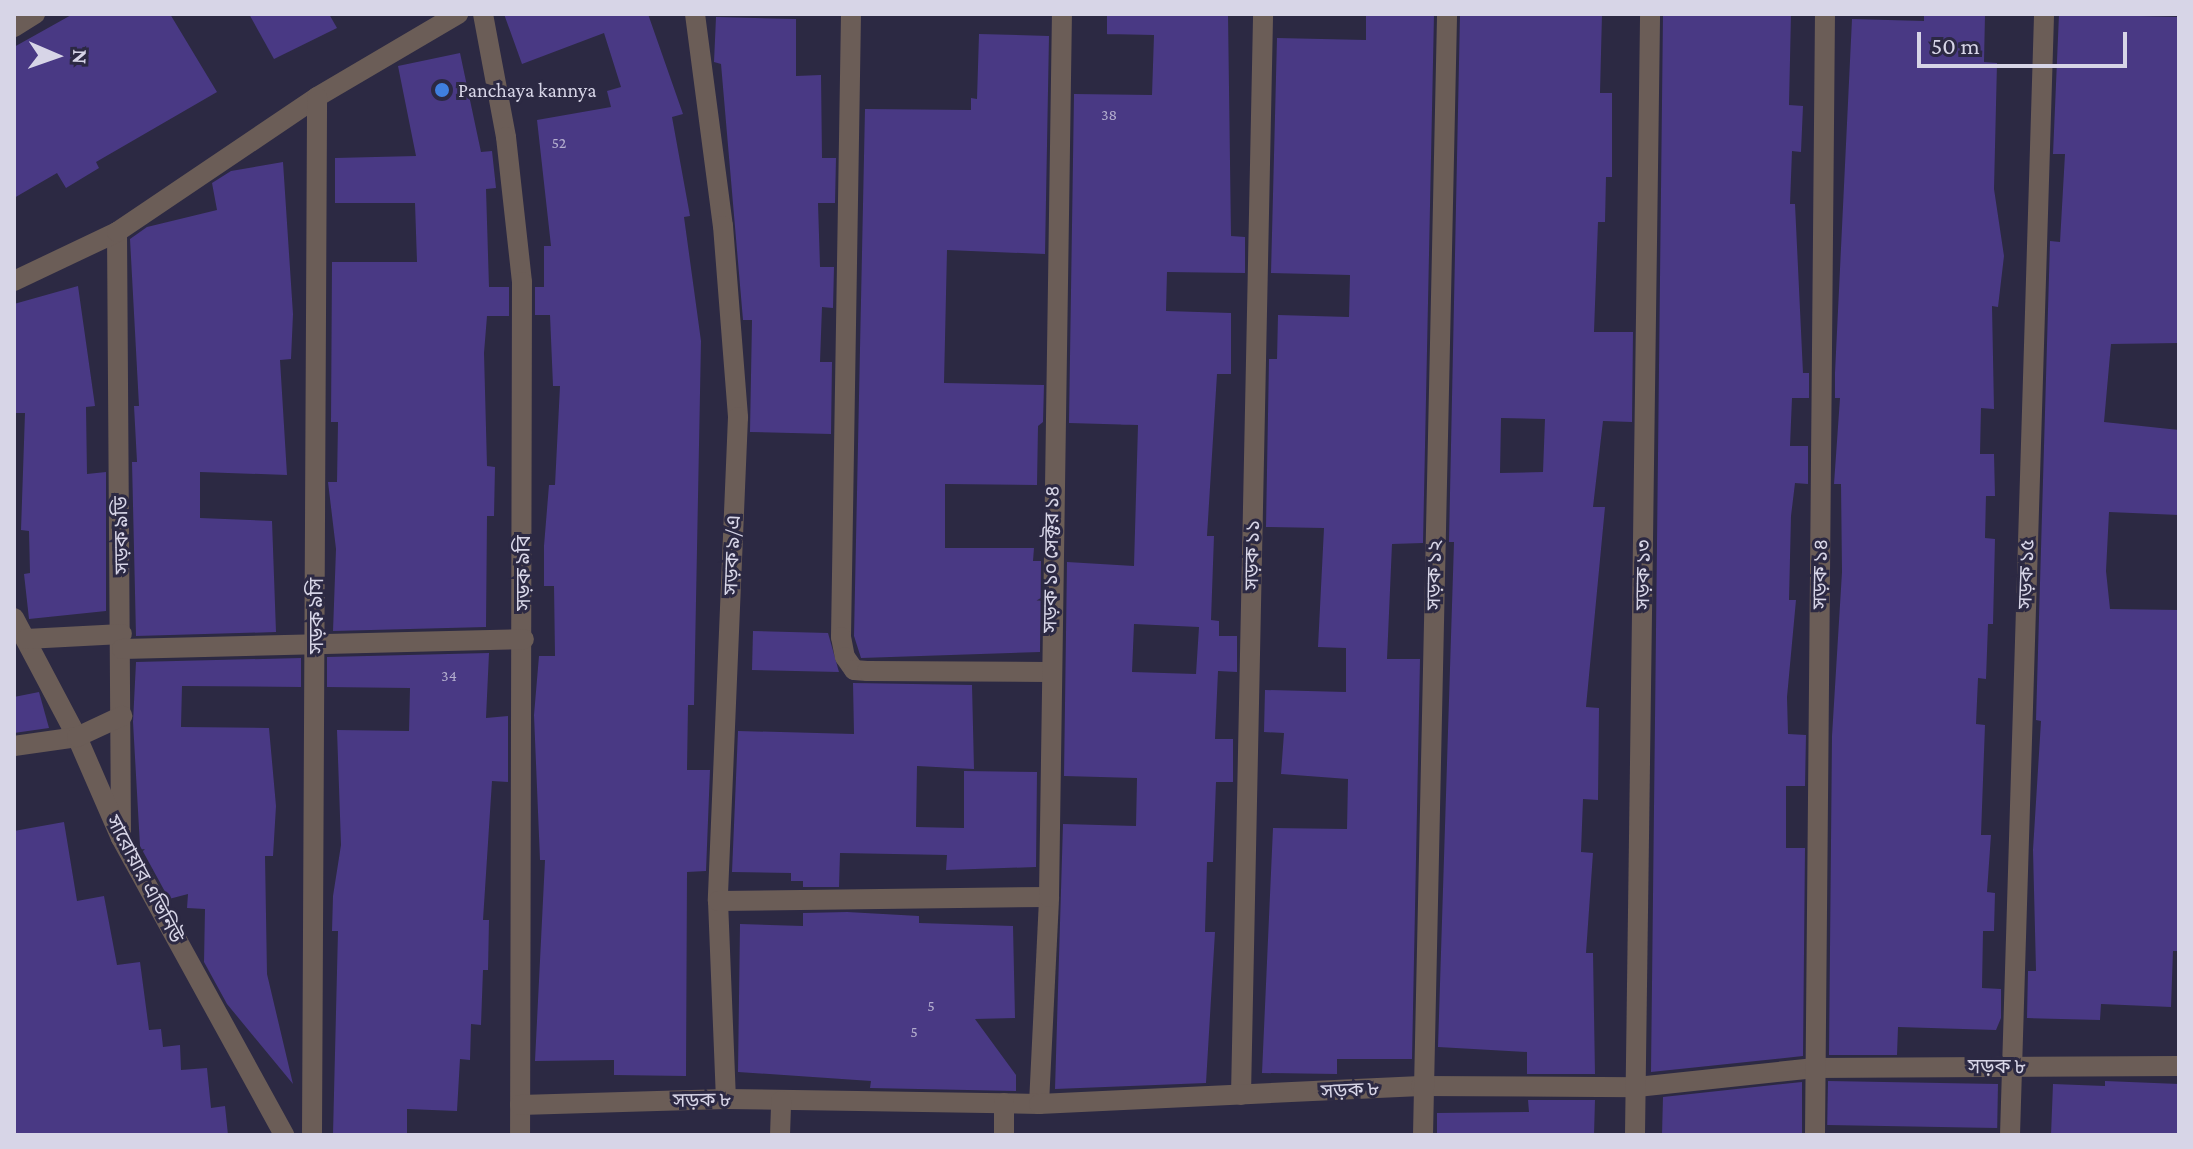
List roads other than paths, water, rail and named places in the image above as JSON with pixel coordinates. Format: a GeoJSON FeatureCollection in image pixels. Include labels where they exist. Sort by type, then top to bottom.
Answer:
{"type":"FeatureCollection","features":[{"type":"Feature","properties":{"kind":"street"},"geometry":{"type":"LineString","coordinates":[[14,27],[35,14]]}},
{"type":"Feature","properties":{"kind":"street"},"geometry":{"type":"LineString","coordinates":[[14,281],[117,232],[317,97],[458,14]]}},
{"type":"Feature","properties":{"kind":"street","name":"সড়ক ৯বি"},"geometry":{"type":"LineString","coordinates":[[483,14],[506,137],[522,282],[524,639],[520,1135]]}},
{"type":"Feature","properties":{"kind":"street","name":"সড়ক ৯/এ"},"geometry":{"type":"LineString","coordinates":[[695,14],[723,226],[738,417],[718,901],[726,1099]]}},
{"type":"Feature","properties":{"kind":"street"},"geometry":{"type":"LineString","coordinates":[[851,14],[841,637],[845,657],[854,670],[867,671],[1048,672]]}},
{"type":"Feature","properties":{"kind":"street","name":"সড়ক ১০ সেক্টর ১৪"},"geometry":{"type":"LineString","coordinates":[[1039,1104],[1049,897],[1048,672],[1062,14]]}},
{"type":"Feature","properties":{"kind":"street","name":"সড়ক ১১"},"geometry":{"type":"LineString","coordinates":[[1241,1095],[1263,14]]}},
{"type":"Feature","properties":{"kind":"street","name":"সড়ক ১২"},"geometry":{"type":"LineString","coordinates":[[1423,1135],[1421,1086],[1447,14]]}},
{"type":"Feature","properties":{"kind":"street","name":"সড়ক ১৩"},"geometry":{"type":"LineString","coordinates":[[1635,1135],[1650,14]]}},
{"type":"Feature","properties":{"kind":"street","name":"সড়ক ১৪"},"geometry":{"type":"LineString","coordinates":[[1815,1135],[1825,14]]}},
{"type":"Feature","properties":{"kind":"street","name":"সড়ক ১৫"},"geometry":{"type":"LineString","coordinates":[[2010,1135],[2044,14]]}},
{"type":"Feature","properties":{"kind":"street","name":"সড়ক ৯সি"},"geometry":{"type":"LineString","coordinates":[[312,1135],[317,97]]}},
{"type":"Feature","properties":{"kind":"street","name":"সড়ক ৯ডি"},"geometry":{"type":"LineString","coordinates":[[117,232],[121,838]]}},
{"type":"Feature","properties":{"kind":"street","name":"সারোয়ার এভিনিউ"},"geometry":{"type":"LineString","coordinates":[[14,618],[77,737],[121,838],[284,1135]]}},
{"type":"Feature","properties":{"kind":"street"},"geometry":{"type":"LineString","coordinates":[[26,639],[316,643],[524,639]]}},
{"type":"Feature","properties":{"kind":"street"},"geometry":{"type":"LineString","coordinates":[[14,746],[77,737],[122,716]]}},
{"type":"Feature","properties":{"kind":"street"},"geometry":{"type":"LineString","coordinates":[[718,901],[1049,897]]}},
{"type":"Feature","properties":{"kind":"street","name":"সড়ক ৮"},"geometry":{"type":"LineString","coordinates":[[520,1105],[726,1099],[1039,1104],[1421,1086],[1637,1087],[1815,1068],[2179,1066]]}},
{"type":"Feature","properties":{"kind":"street"},"geometry":{"type":"LineString","coordinates":[[780,1135],[781,1101]]}},
{"type":"Feature","properties":{"kind":"street"},"geometry":{"type":"LineString","coordinates":[[1004,1103],[1004,1135]]}},
{"type":"Feature","properties":{"kind":"place","name":"Panchaya kannya"},"geometry":{"type":"Point","coordinates":[442,90]}}]}
